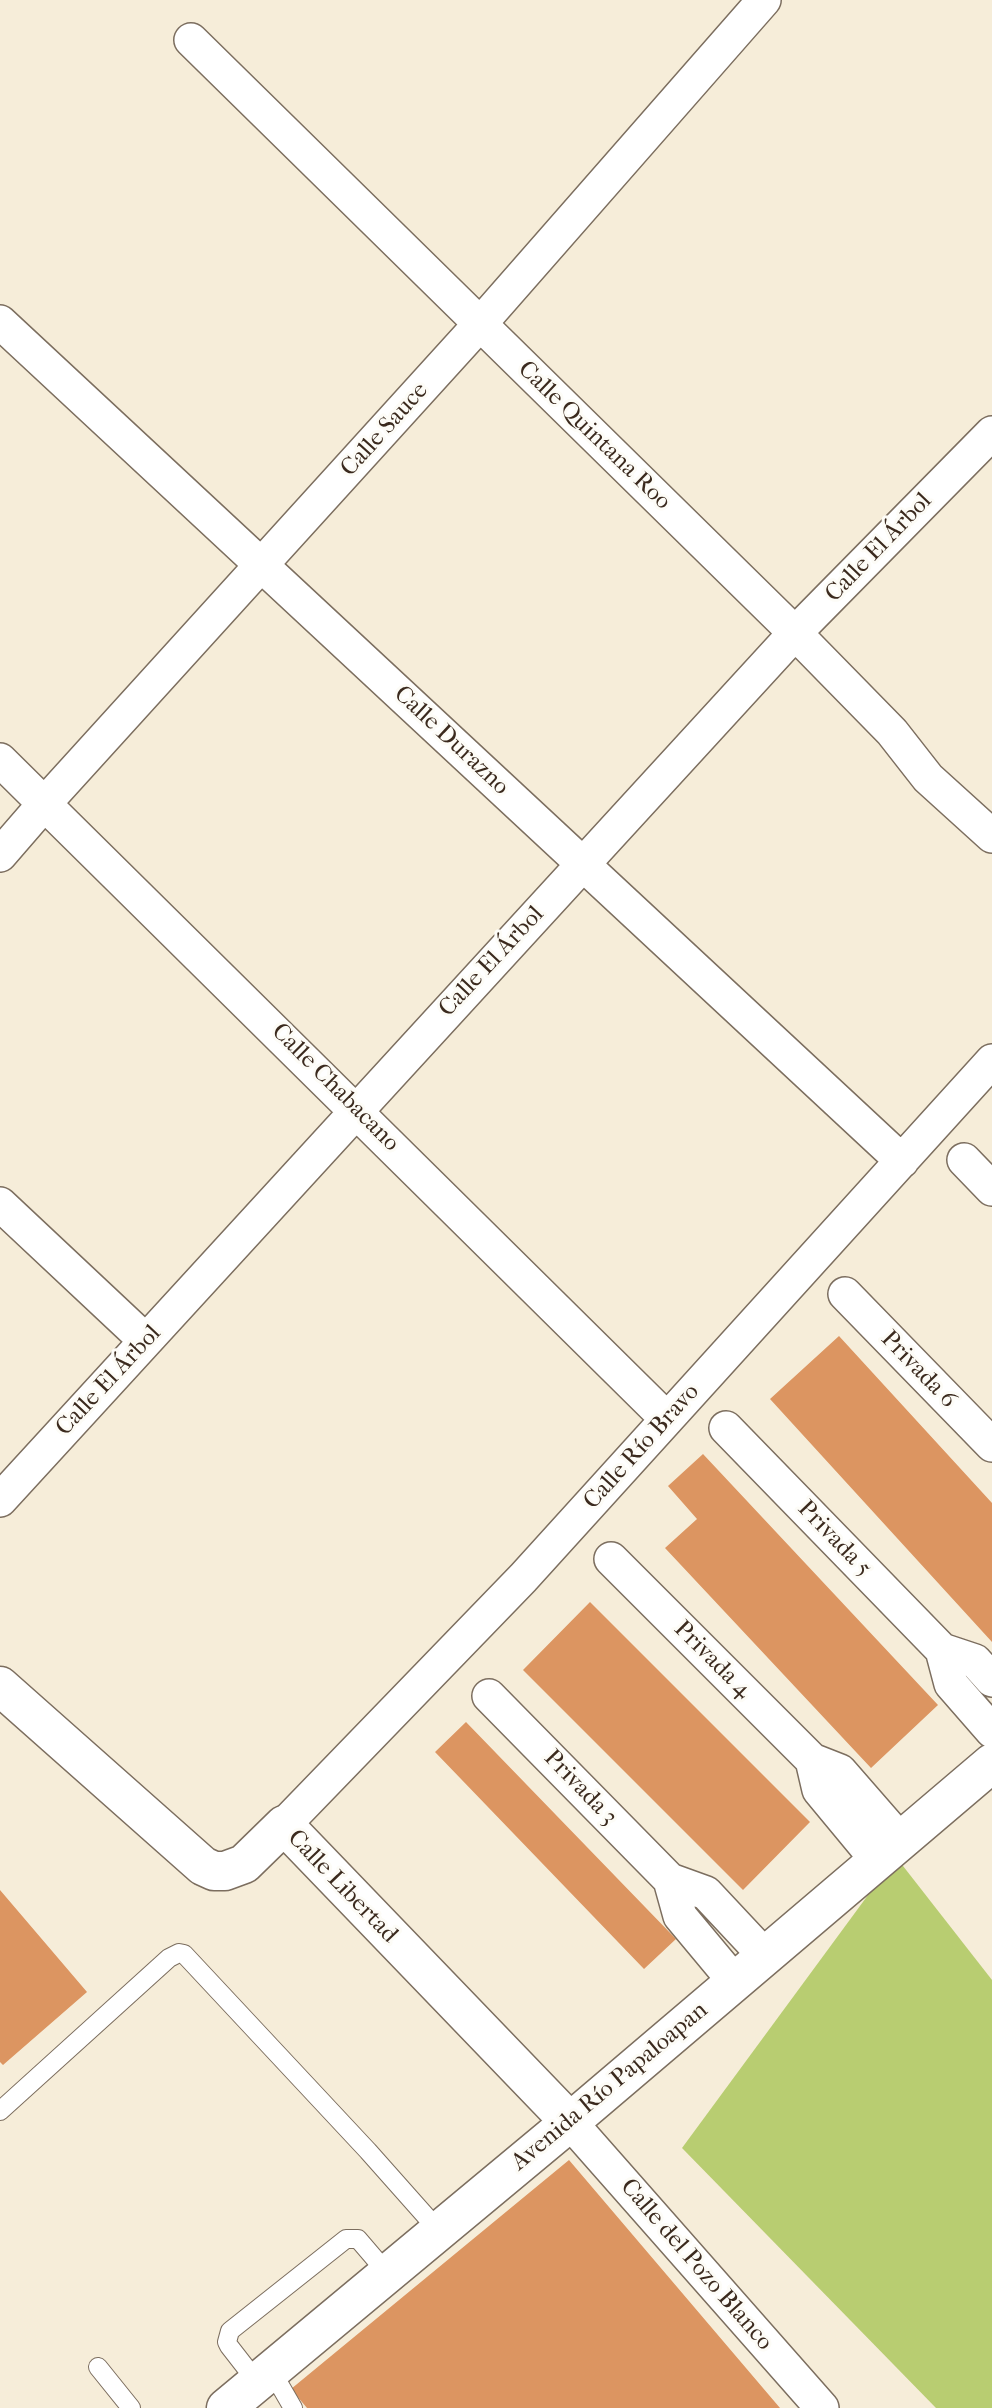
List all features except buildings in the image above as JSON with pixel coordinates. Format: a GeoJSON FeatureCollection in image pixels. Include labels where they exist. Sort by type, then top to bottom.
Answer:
{"type":"FeatureCollection","features":[{"type":"Feature","properties":{"kind":"main road","name":"Calle Libertad"},"geometry":{"type":"LineString","coordinates":[[0,1686],[202,1866],[214,1871],[225,1871],[244,1864],[284,1825],[570,2122]]}},
{"type":"Feature","properties":{"kind":"main road","name":"Avenida Río Papaloapan"},"geometry":{"type":"LineString","coordinates":[[226,2408],[570,2122],[992,1763]]}},
{"type":"Feature","properties":{"kind":"street","name":"Calle Sauce"},"geometry":{"type":"LineString","coordinates":[[0,855],[480,324],[764,0]]}},
{"type":"Feature","properties":{"kind":"street","name":"Calle Quintana Roo"},"geometry":{"type":"LineString","coordinates":[[191,40],[795,633],[892,732],[928,778],[992,836]]}},
{"type":"Feature","properties":{"kind":"street","name":"Calle Durazno"},"geometry":{"type":"LineString","coordinates":[[0,322],[902,1161]]}},
{"type":"Feature","properties":{"kind":"street","name":"Calle El Árbol"},"geometry":{"type":"LineString","coordinates":[[0,1500],[795,633],[992,433]]}},
{"type":"Feature","properties":{"kind":"street","name":"Calle Chabacano"},"geometry":{"type":"LineString","coordinates":[[0,760],[667,1419]]}},
{"type":"Feature","properties":{"kind":"street","name":"Calle Río Bravo"},"geometry":{"type":"LineString","coordinates":[[284,1825],[523,1578],[992,1061]]}},
{"type":"Feature","properties":{"kind":"street"},"geometry":{"type":"LineString","coordinates":[[964,1160],[992,1188]]}},
{"type":"Feature","properties":{"kind":"street"},"geometry":{"type":"LineString","coordinates":[[0,1204],[146,1341]]}},
{"type":"Feature","properties":{"kind":"street","name":"Privada 6"},"geometry":{"type":"LineString","coordinates":[[845,1294],[992,1445]]}},
{"type":"Feature","properties":{"kind":"street","name":"Privada 5"},"geometry":{"type":"LineString","coordinates":[[726,1428],[942,1650],[975,1661],[992,1680]]}},
{"type":"Feature","properties":{"kind":"street","name":"Privada 4"},"geometry":{"type":"LineString","coordinates":[[611,1559],[812,1760],[819,1790],[889,1850]]}},
{"type":"Feature","properties":{"kind":"street","name":"Privada 5"},"geometry":{"type":"LineString","coordinates":[[942,1650],[951,1684],[992,1731]]}},
{"type":"Feature","properties":{"kind":"street","name":"Privada 3"},"geometry":{"type":"LineString","coordinates":[[489,1696],[670,1880],[706,1893],[765,1956]]}},
{"type":"Feature","properties":{"kind":"street","name":"Privada 3"},"geometry":{"type":"LineString","coordinates":[[670,1880],[680,1916],[735,1982]]}},
{"type":"Feature","properties":{"kind":"street","name":"Calle del Pozo Blanco"},"geometry":{"type":"LineString","coordinates":[[570,2122],[822,2408]]}},
{"type":"Feature","properties":{"kind":"lane"},"geometry":{"type":"LineString","coordinates":[[0,2111],[169,1958],[179,1953],[184,1954],[439,2231]]}},
{"type":"Feature","properties":{"kind":"lane"},"geometry":{"type":"LineString","coordinates":[[293,2408],[264,2376],[229,2346],[230,2331],[346,2239],[358,2239],[388,2274]]}},
{"type":"Feature","properties":{"kind":"lane"},"geometry":{"type":"LineString","coordinates":[[98,2367],[131,2408]]}},
{"type":"Feature","properties":{"kind":"green space"},"geometry":{"type":"Polygon","coordinates":[[[896,1857],[992,1980],[992,2408],[936,2408],[682,2148],[896,1857]]]}}]}
